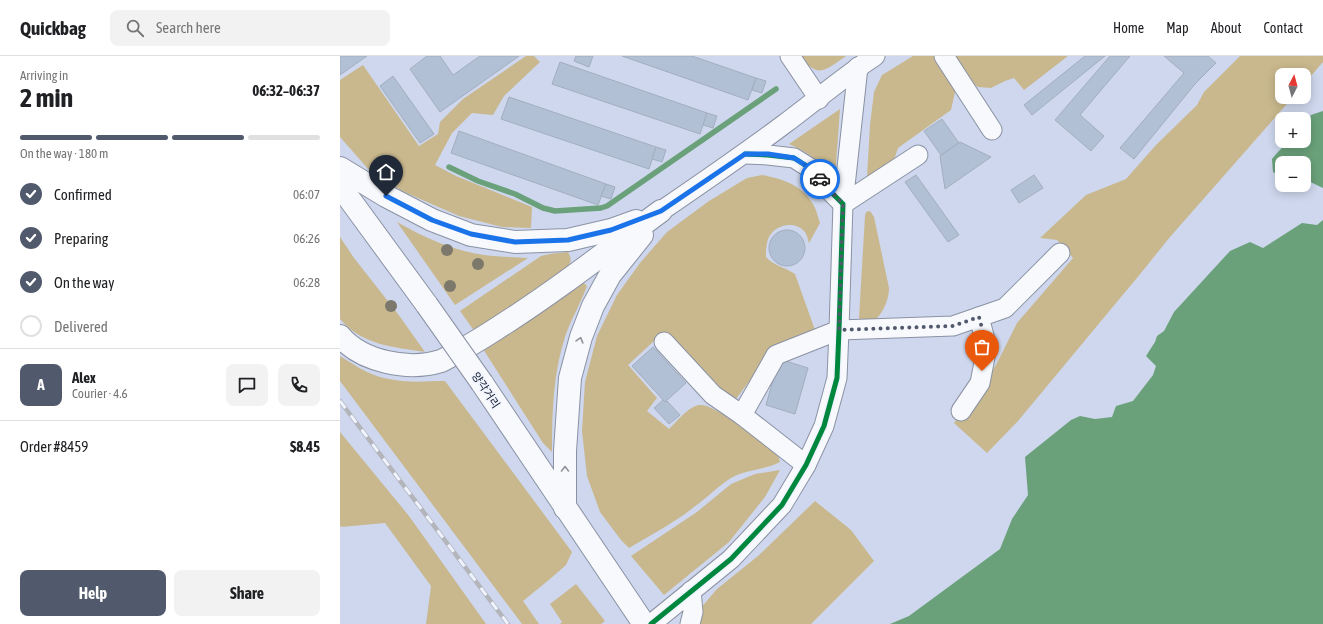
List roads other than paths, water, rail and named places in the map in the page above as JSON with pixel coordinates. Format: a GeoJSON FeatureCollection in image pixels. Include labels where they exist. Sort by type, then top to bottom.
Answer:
{"type":"FeatureCollection","features":[{"type":"Feature","properties":{"kind":"main road"},"geometry":{"type":"LineString","coordinates":[[340,168],[386,196],[432,220],[471,234],[515,242],[568,240],[611,230],[661,211]]}},
{"type":"Feature","properties":{"kind":"main road","name":"양각거리"},"geometry":{"type":"LineString","coordinates":[[340,186],[427,304],[482,383],[644,624]]}},
{"type":"Feature","properties":{"kind":"main road"},"geometry":{"type":"LineString","coordinates":[[340,336],[347,344],[369,356],[395,363],[415,366],[442,361],[510,320],[598,258],[661,211]]}},
{"type":"Feature","properties":{"kind":"main road"},"geometry":{"type":"LineString","coordinates":[[565,508],[565,451],[570,378],[581,337],[593,306],[610,275],[661,211]]}},
{"type":"Feature","properties":{"kind":"street"},"geometry":{"type":"LineString","coordinates":[[790,56],[819,99]]}},
{"type":"Feature","properties":{"kind":"street"},"geometry":{"type":"LineString","coordinates":[[661,211],[745,154],[819,99],[858,67],[875,56]]}},
{"type":"Feature","properties":{"kind":"street"},"geometry":{"type":"LineString","coordinates":[[944,56],[992,130]]}},
{"type":"Feature","properties":{"kind":"street"},"geometry":{"type":"LineString","coordinates":[[651,624],[730,559],[782,505],[806,465],[824,426],[837,378],[843,204],[858,67]]}},
{"type":"Feature","properties":{"kind":"street"},"geometry":{"type":"LineString","coordinates":[[745,154],[768,154],[794,158],[813,170],[830,192],[843,204]]}},
{"type":"Feature","properties":{"kind":"street"},"geometry":{"type":"LineString","coordinates":[[843,204],[918,155]]}},
{"type":"Feature","properties":{"kind":"street"},"geometry":{"type":"LineString","coordinates":[[742,415],[776,354],[839,330],[953,326],[1005,308],[1060,253]]}},
{"type":"Feature","properties":{"kind":"street"},"geometry":{"type":"LineString","coordinates":[[961,411],[980,383],[987,347],[979,317]]}},
{"type":"Feature","properties":{"kind":"street"},"geometry":{"type":"LineString","coordinates":[[664,342],[713,395],[742,415],[806,465]]}},
{"type":"Feature","properties":{"kind":"street"},"geometry":{"type":"LineString","coordinates":[[690,624],[693,612],[691,591]]}},
{"type":"Feature","properties":{"kind":"waterway"},"geometry":{"type":"LineString","coordinates":[[449,167],[478,181],[515,194],[543,208],[555,211],[601,208],[607,206],[776,89]]}},
{"type":"Feature","properties":{"kind":"railway"},"geometry":{"type":"LineString","coordinates":[[340,401],[508,624]]}}]}
